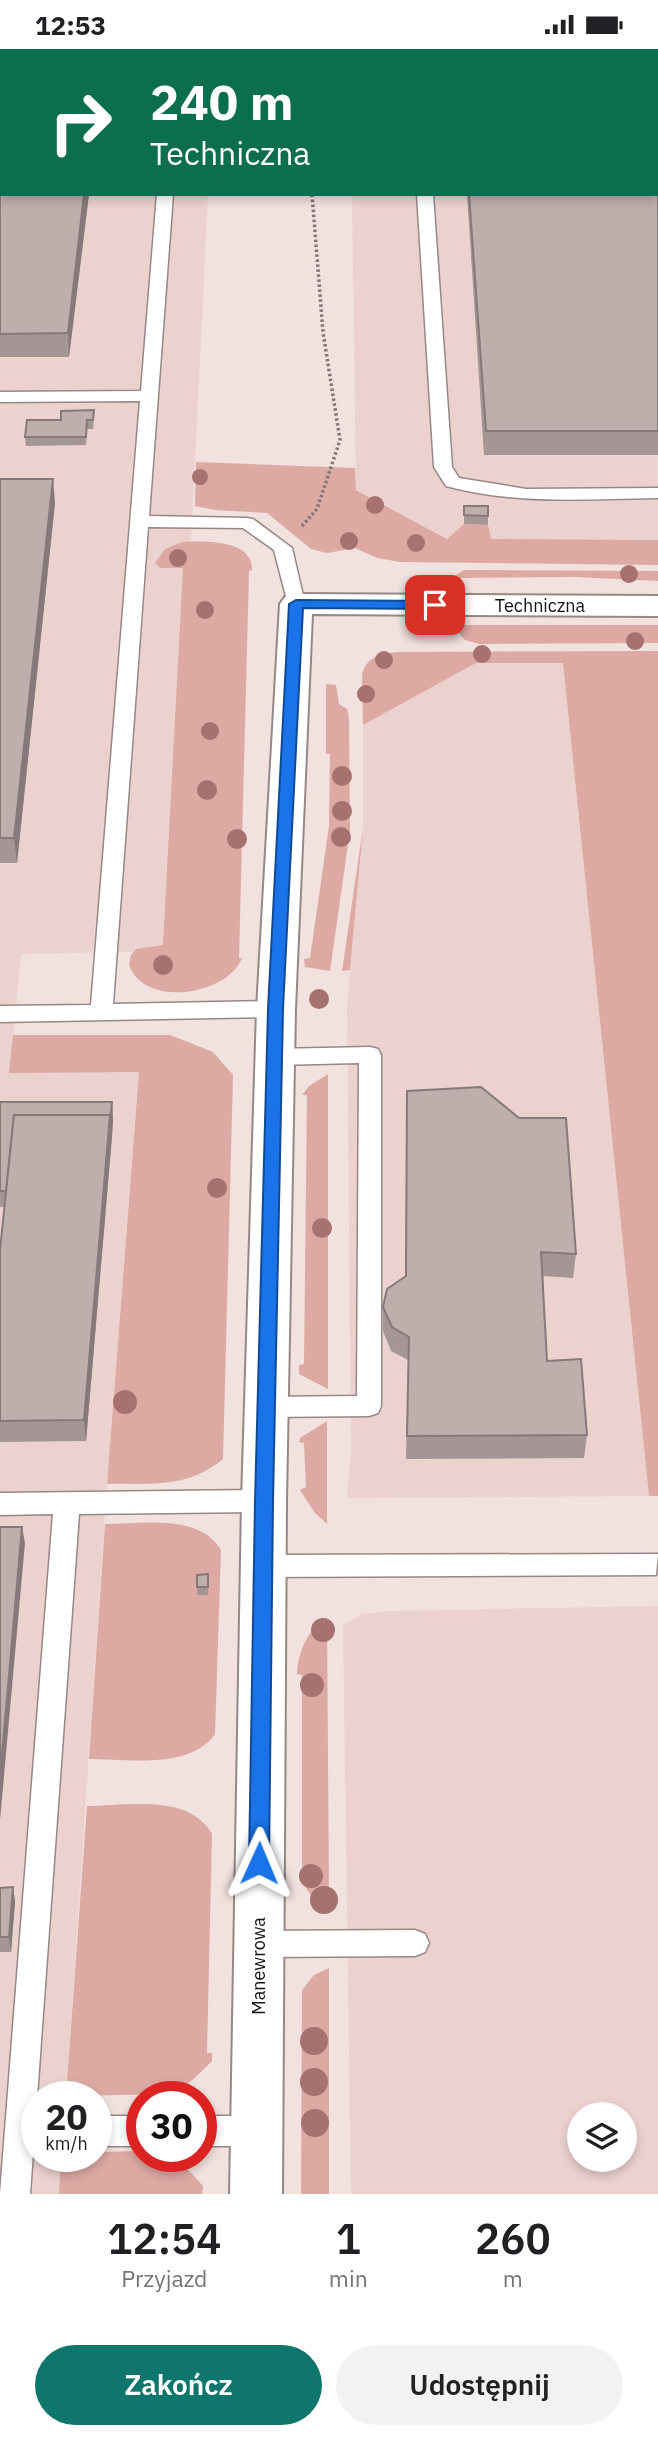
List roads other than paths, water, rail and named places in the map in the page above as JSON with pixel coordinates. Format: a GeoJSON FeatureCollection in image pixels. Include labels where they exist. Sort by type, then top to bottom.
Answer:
{"type":"FeatureCollection","features":[{"type":"Feature","properties":{"kind":"street","name":"Techniczna"},"geometry":{"type":"LineString","coordinates":[[296,604],[658,606]]}},
{"type":"Feature","properties":{"kind":"street","name":"Manewrowa"},"geometry":{"type":"LineString","coordinates":[[256,2194],[264,1501],[276,1009],[296,604]]}},
{"type":"Feature","properties":{"kind":"lane"},"geometry":{"type":"LineString","coordinates":[[101,1013],[165,196]]}},
{"type":"Feature","properties":{"kind":"lane"},"geometry":{"type":"LineString","coordinates":[[425,196],[443,467],[452,482],[471,489],[501,493],[658,493]]}},
{"type":"Feature","properties":{"kind":"lane"},"geometry":{"type":"LineString","coordinates":[[0,397],[149,396]]}},
{"type":"Feature","properties":{"kind":"lane"},"geometry":{"type":"LineString","coordinates":[[139,521],[247,523],[283,548],[296,604]]}},
{"type":"Feature","properties":{"kind":"lane"},"geometry":{"type":"LineString","coordinates":[[0,1014],[276,1009]]}},
{"type":"Feature","properties":{"kind":"lane"},"geometry":{"type":"LineString","coordinates":[[267,1407],[369,1406],[370,1055],[275,1057]]}},
{"type":"Feature","properties":{"kind":"lane"},"geometry":{"type":"LineString","coordinates":[[0,1504],[264,1501]]}},
{"type":"Feature","properties":{"kind":"lane"},"geometry":{"type":"LineString","coordinates":[[32,2081],[67,1504]]}},
{"type":"Feature","properties":{"kind":"lane"},"geometry":{"type":"LineString","coordinates":[[263,1566],[656,1564]]}},
{"type":"Feature","properties":{"kind":"lane"},"geometry":{"type":"LineString","coordinates":[[257,1944],[415,1943]]}},
{"type":"Feature","properties":{"kind":"lane"},"geometry":{"type":"LineString","coordinates":[[217,2131],[257,2131]]}},
{"type":"Feature","properties":{"kind":"lane"},"geometry":{"type":"LineString","coordinates":[[15,2194],[21,2167]]}}]}
